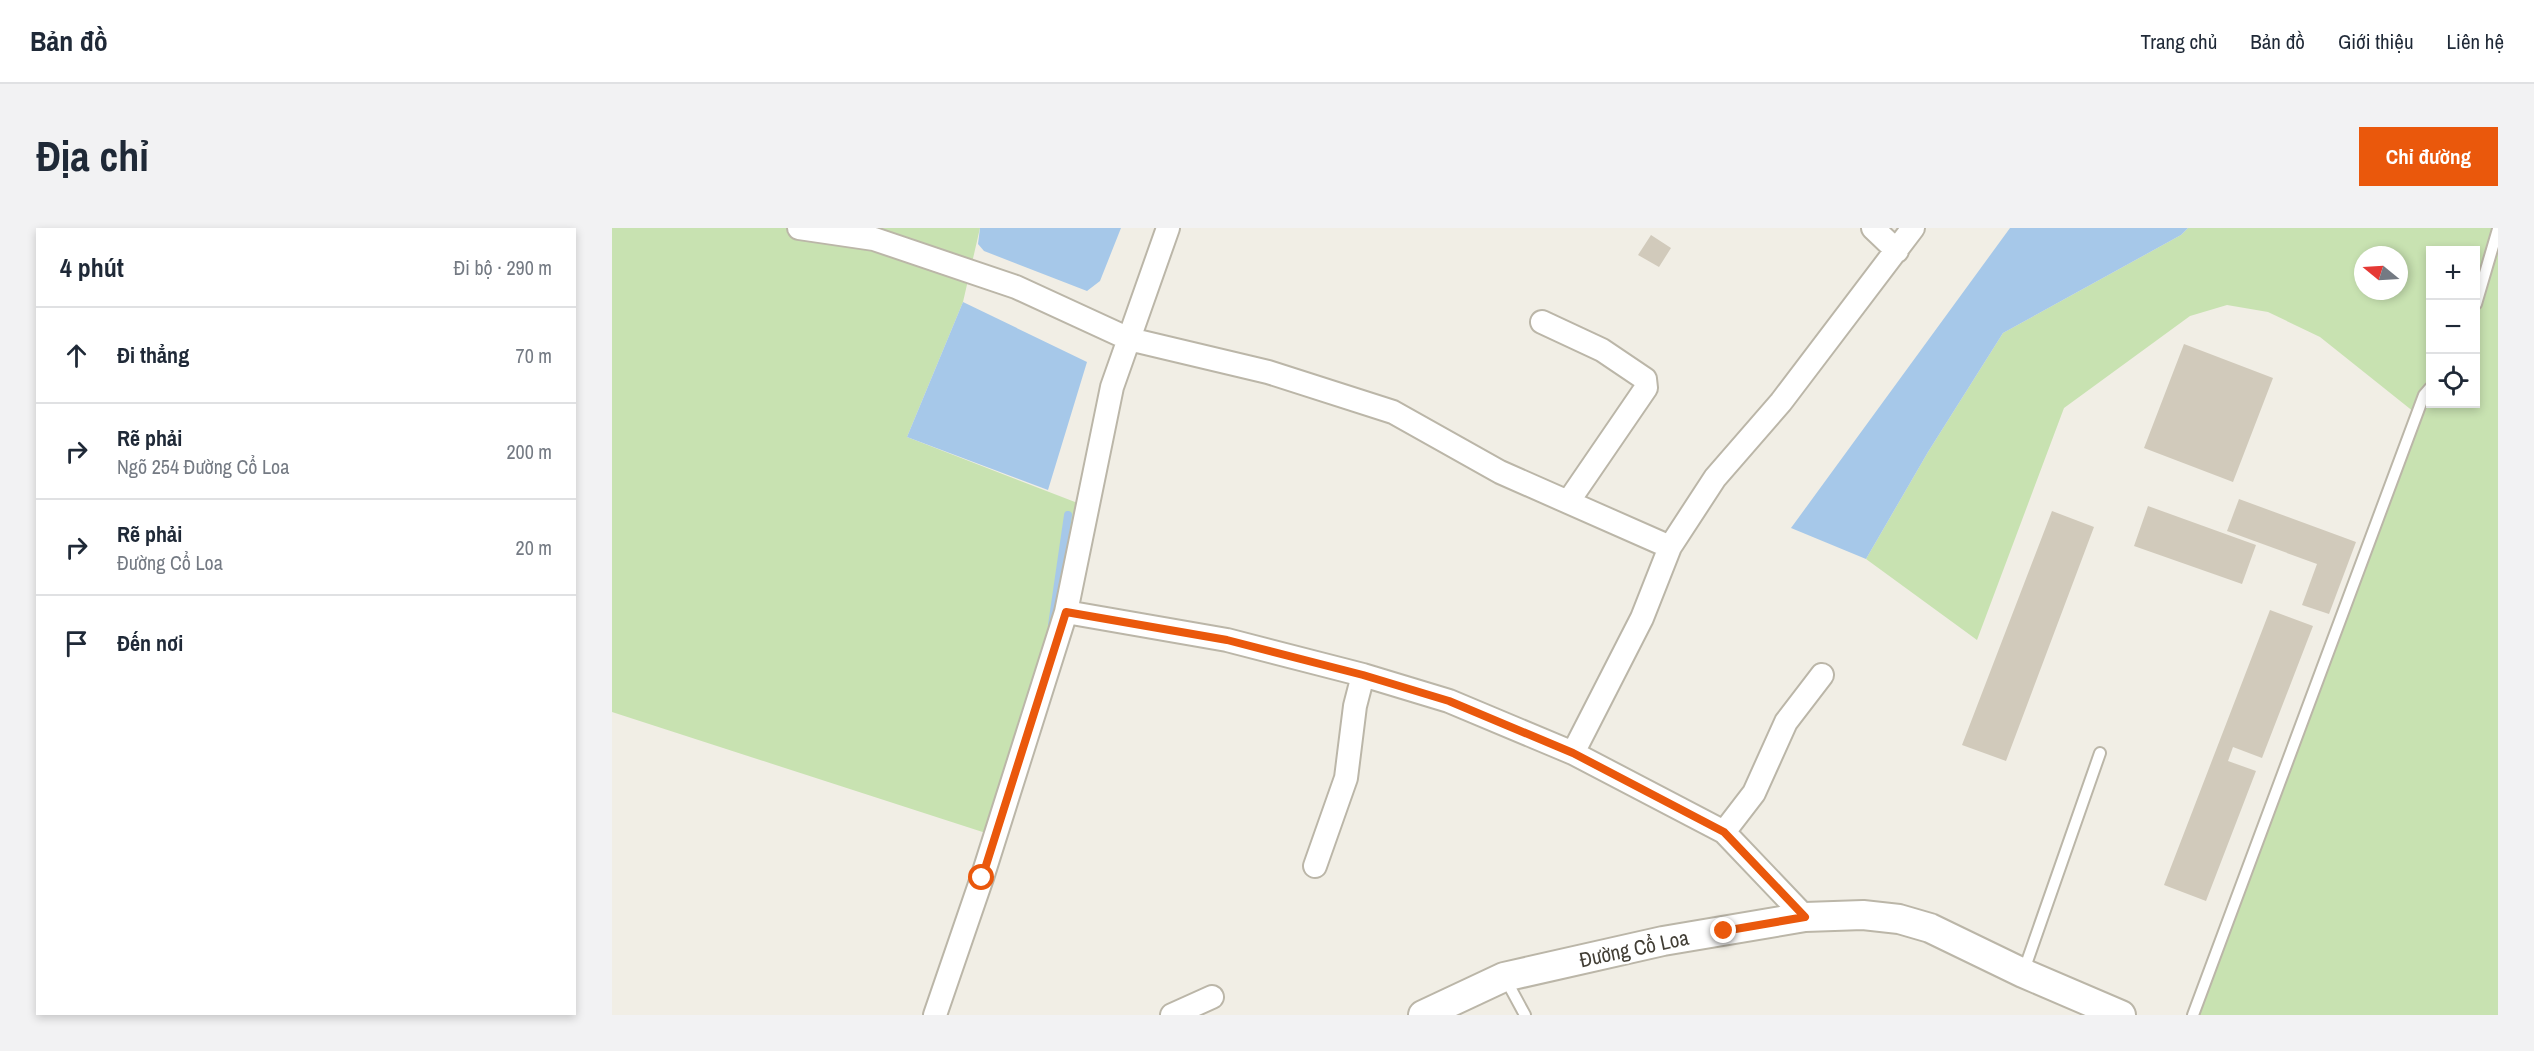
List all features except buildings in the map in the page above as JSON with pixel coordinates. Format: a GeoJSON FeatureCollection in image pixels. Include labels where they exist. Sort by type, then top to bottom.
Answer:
{"type":"FeatureCollection","features":[{"type":"Feature","properties":{"kind":"street"},"geometry":{"type":"LineString","coordinates":[[799,228],[884,243],[1016,288],[1129,339],[1268,372],[1393,412],[1500,472],[1670,547]]}},
{"type":"Feature","properties":{"kind":"street"},"geometry":{"type":"LineString","coordinates":[[935,1015],[982,878],[1066,612],[1112,387],[1168,228]]}},
{"type":"Feature","properties":{"kind":"street"},"geometry":{"type":"LineString","coordinates":[[1873,228],[1897,251]]}},
{"type":"Feature","properties":{"kind":"street"},"geometry":{"type":"LineString","coordinates":[[1573,753],[1642,618],[1670,547],[1715,478],[1781,402],[1913,228]]}},
{"type":"Feature","properties":{"kind":"street"},"geometry":{"type":"LineString","coordinates":[[1542,322],[1602,350],[1645,380],[1646,388],[1568,502]]}},
{"type":"Feature","properties":{"kind":"street"},"geometry":{"type":"LineString","coordinates":[[1066,612],[1227,640],[1363,675],[1449,701],[1573,753],[1724,832],[1805,917]]}},
{"type":"Feature","properties":{"kind":"street"},"geometry":{"type":"LineString","coordinates":[[1315,866],[1346,778],[1355,706],[1363,675]]}},
{"type":"Feature","properties":{"kind":"street"},"geometry":{"type":"LineString","coordinates":[[1724,832],[1754,793],[1786,722],[1822,675]]}},
{"type":"Feature","properties":{"kind":"street","name":"Đường Cổ Loa"},"geometry":{"type":"LineString","coordinates":[[1422,1015],[1504,977],[1662,941],[1805,917],[1863,915],[1899,919],[1930,928],[2023,973],[2121,1015]]}},
{"type":"Feature","properties":{"kind":"street"},"geometry":{"type":"LineString","coordinates":[[1172,1015],[1212,997]]}},
{"type":"Feature","properties":{"kind":"lane"},"geometry":{"type":"LineString","coordinates":[[2476,300],[2498,229]]}},
{"type":"Feature","properties":{"kind":"lane"},"geometry":{"type":"LineString","coordinates":[[2193,1015],[2426,393]]}},
{"type":"Feature","properties":{"kind":"lane"},"geometry":{"type":"LineString","coordinates":[[2023,973],[2100,753]]}},
{"type":"Feature","properties":{"kind":"lane"},"geometry":{"type":"LineString","coordinates":[[1504,977],[1525,1015]]}},
{"type":"Feature","properties":{"kind":"green space"},"geometry":{"type":"Polygon","coordinates":[[[612,228],[980,228],[963,302],[907,437],[1088,507],[995,836],[612,712],[612,228]]]}},
{"type":"Feature","properties":{"kind":"green space"},"geometry":{"type":"Polygon","coordinates":[[[2188,228],[2498,228],[2498,1015],[2193,1015],[2414,412],[2320,337],[2268,312],[2227,305],[2190,316],[2064,408],[1977,640],[1866,559],[1928,452],[2003,333],[2181,235],[2188,228]]]}},
{"type":"Feature","properties":{"kind":"water"},"geometry":{"type":"Polygon","coordinates":[[[980,228],[1121,228],[1100,281],[1087,291],[984,251],[978,244],[980,228]]]}},
{"type":"Feature","properties":{"kind":"water"},"geometry":{"type":"Polygon","coordinates":[[[2010,228],[2188,228],[2181,235],[2003,333],[1928,452],[1866,559],[1791,528],[2010,228]]]}},
{"type":"Feature","properties":{"kind":"water"},"geometry":{"type":"Polygon","coordinates":[[[963,302],[1087,362],[1048,490],[907,437],[963,302]]]}},
{"type":"Feature","properties":{"kind":"waterway"},"geometry":{"type":"LineString","coordinates":[[1052,625],[1068,515]]}},
{"type":"Feature","properties":{"kind":"route"},"geometry":{"type":"LineString","coordinates":[[982,878],[1066,612],[1227,640],[1363,675],[1449,701],[1573,753],[1724,832],[1805,917],[1724,931]]}}]}
